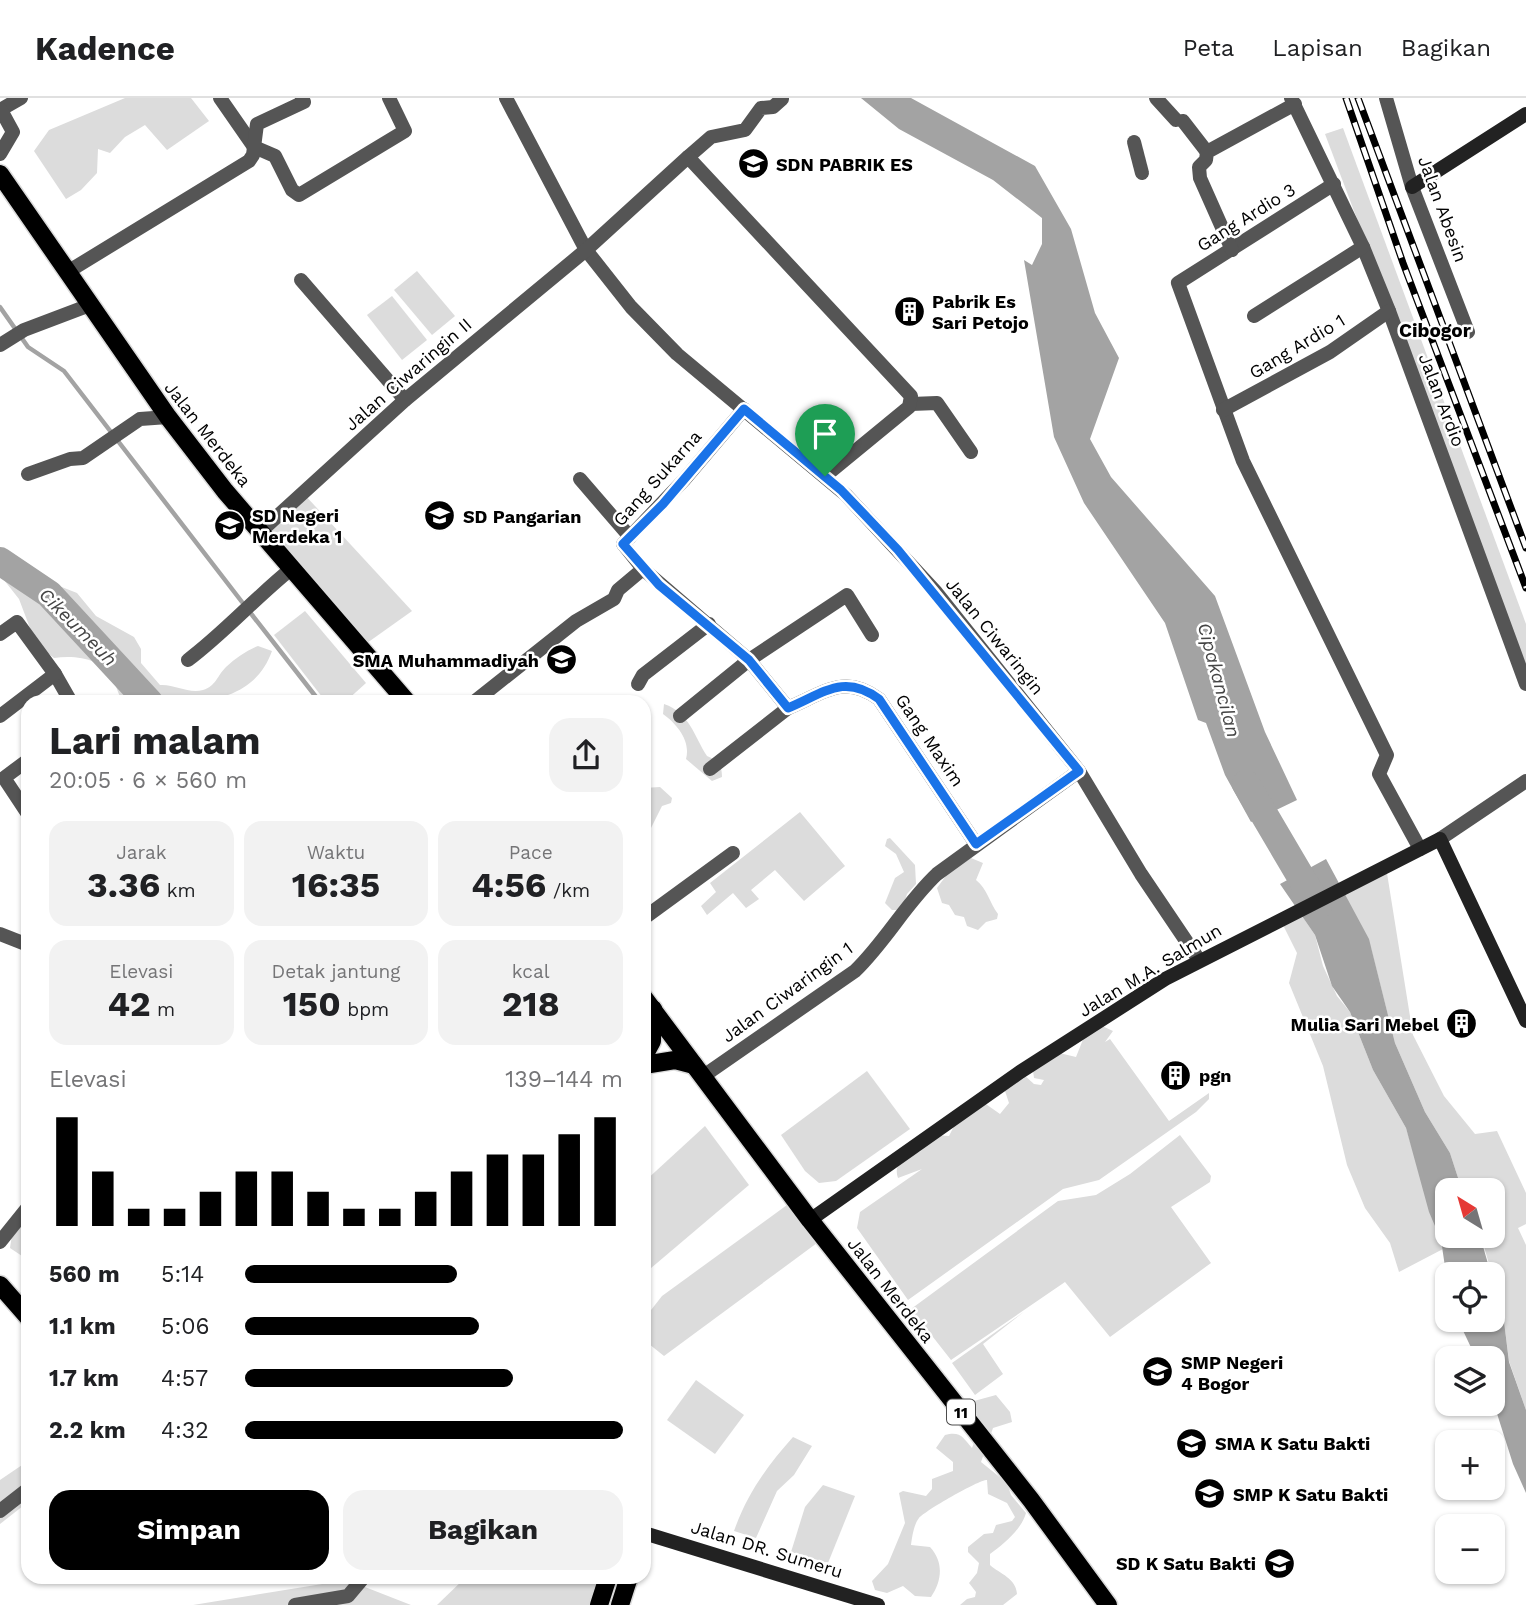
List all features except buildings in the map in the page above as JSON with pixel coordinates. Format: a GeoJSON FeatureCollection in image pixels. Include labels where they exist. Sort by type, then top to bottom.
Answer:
{"type":"FeatureCollection","features":[{"type":"Feature","properties":{"kind":"main road","name":"Jalan Merdeka"},"geometry":{"type":"LineString","coordinates":[[0,174],[168,417],[260,532],[401,695]]}},
{"type":"Feature","properties":{"kind":"main road","name":"Jalan Merdeka"},"geometry":{"type":"LineString","coordinates":[[651,1008],[810,1220],[1031,1500],[1108,1605]]}},
{"type":"Feature","properties":{"kind":"main road"},"geometry":{"type":"LineString","coordinates":[[651,1064],[675,1060],[698,1071]]}},
{"type":"Feature","properties":{"kind":"main road"},"geometry":{"type":"LineString","coordinates":[[0,1285],[21,1310]]}},
{"type":"Feature","properties":{"kind":"main road"},"geometry":{"type":"LineString","coordinates":[[599,1605],[606,1584]]}},
{"type":"Feature","properties":{"kind":"main road"},"geometry":{"type":"LineString","coordinates":[[620,1605],[627,1584]]}},
{"type":"Feature","properties":{"kind":"street"},"geometry":{"type":"LineString","coordinates":[[0,154],[13,132],[1,110],[21,98]]}},
{"type":"Feature","properties":{"kind":"street"},"geometry":{"type":"LineString","coordinates":[[220,98],[254,147],[275,156],[292,190],[299,195],[405,131],[389,98]]}},
{"type":"Feature","properties":{"kind":"street"},"geometry":{"type":"LineString","coordinates":[[1156,98],[1180,120],[1207,152],[1207,158],[1198,172],[1232,250]]}},
{"type":"Feature","properties":{"kind":"street","name":"Jalan Abesin"},"geometry":{"type":"LineString","coordinates":[[1386,98],[1412,187],[1468,332]]}},
{"type":"Feature","properties":{"kind":"street"},"geometry":{"type":"LineString","coordinates":[[69,271],[240,168],[252,158],[260,122],[306,99]]}},
{"type":"Feature","properties":{"kind":"street","name":"Jalan Ciwaringin II"},"geometry":{"type":"LineString","coordinates":[[260,532],[405,400],[586,250],[711,137],[738,134],[745,130],[761,108],[773,107],[782,99]]}},
{"type":"Feature","properties":{"kind":"street"},"geometry":{"type":"LineString","coordinates":[[511,100],[586,250]]}},
{"type":"Feature","properties":{"kind":"street"},"geometry":{"type":"LineString","coordinates":[[1207,152],[1293,101]]}},
{"type":"Feature","properties":{"kind":"street","name":"Jalan Ardio"},"geometry":{"type":"LineString","coordinates":[[1293,101],[1363,247],[1389,311],[1526,684]]}},
{"type":"Feature","properties":{"kind":"street"},"geometry":{"type":"LineString","coordinates":[[1412,187],[1526,114]]}},
{"type":"Feature","properties":{"kind":"street"},"geometry":{"type":"LineString","coordinates":[[1134,142],[1142,173]]}},
{"type":"Feature","properties":{"kind":"street"},"geometry":{"type":"LineString","coordinates":[[688,157],[908,391],[911,404]]}},
{"type":"Feature","properties":{"kind":"street","name":"Gang Ardio 3"},"geometry":{"type":"LineString","coordinates":[[1223,410],[1178,283],[1334,184]]}},
{"type":"Feature","properties":{"kind":"street"},"geometry":{"type":"LineString","coordinates":[[1254,316],[1363,247]]}},
{"type":"Feature","properties":{"kind":"street","name":"Jalan Ciwaringin"},"geometry":{"type":"LineString","coordinates":[[586,250],[632,307],[677,354],[825,476],[936,592],[1079,771],[1141,874],[1199,960]]}},
{"type":"Feature","properties":{"kind":"street"},"geometry":{"type":"LineString","coordinates":[[301,280],[405,400]]}},
{"type":"Feature","properties":{"kind":"street"},"geometry":{"type":"LineString","coordinates":[[5,342],[24,330],[90,305]]}},
{"type":"Feature","properties":{"kind":"street","name":"Gang Ardio 1"},"geometry":{"type":"LineString","coordinates":[[1223,410],[1330,352],[1389,311]]}},
{"type":"Feature","properties":{"kind":"street"},"geometry":{"type":"LineString","coordinates":[[825,476],[911,404],[937,403],[971,452]]}},
{"type":"Feature","properties":{"kind":"street","name":"Gang Sukarna"},"geometry":{"type":"LineString","coordinates":[[643,569],[624,545],[744,409]]}},
{"type":"Feature","properties":{"kind":"street"},"geometry":{"type":"LineString","coordinates":[[1223,410],[1244,461],[1387,755],[1378,774],[1420,849]]}},
{"type":"Feature","properties":{"kind":"street"},"geometry":{"type":"LineString","coordinates":[[29,474],[70,459],[83,458],[141,419],[168,417]]}},
{"type":"Feature","properties":{"kind":"street"},"geometry":{"type":"LineString","coordinates":[[580,479],[630,537]]}},
{"type":"Feature","properties":{"kind":"street"},"geometry":{"type":"LineString","coordinates":[[188,660],[291,569]]}},
{"type":"Feature","properties":{"kind":"street"},"geometry":{"type":"LineString","coordinates":[[483,695],[576,621],[599,611],[614,599],[619,588],[643,569],[749,660],[788,708]]}},
{"type":"Feature","properties":{"kind":"street"},"geometry":{"type":"LineString","coordinates":[[680,716],[749,660],[847,595],[872,635]]}},
{"type":"Feature","properties":{"kind":"street"},"geometry":{"type":"LineString","coordinates":[[0,634],[18,622],[67,695]]}},
{"type":"Feature","properties":{"kind":"street"},"geometry":{"type":"LineString","coordinates":[[638,684],[643,675],[709,624]]}},
{"type":"Feature","properties":{"kind":"street"},"geometry":{"type":"LineString","coordinates":[[28,695],[55,674]]}},
{"type":"Feature","properties":{"kind":"street","name":"Gang Maxim"},"geometry":{"type":"LineString","coordinates":[[710,769],[788,708],[846,684],[867,690],[879,699],[976,844]]}},
{"type":"Feature","properties":{"kind":"street"},"geometry":{"type":"LineString","coordinates":[[0,716],[21,700]]}},
{"type":"Feature","properties":{"kind":"street"},"geometry":{"type":"LineString","coordinates":[[21,765],[6,776],[4,791],[21,807]]}},
{"type":"Feature","properties":{"kind":"street","name":"Jalan Ciwaringin 1"},"geometry":{"type":"LineString","coordinates":[[698,1071],[855,971],[877,950],[922,888],[976,844],[1079,771]]}},
{"type":"Feature","properties":{"kind":"street","name":"Jalan M.A. Salmun"},"geometry":{"type":"LineString","coordinates":[[810,1220],[1020,1072],[1199,960],[1440,839],[1526,781]]}},
{"type":"Feature","properties":{"kind":"street"},"geometry":{"type":"LineString","coordinates":[[1440,839],[1526,1021]]}},
{"type":"Feature","properties":{"kind":"street"},"geometry":{"type":"LineString","coordinates":[[651,913],[733,853]]}},
{"type":"Feature","properties":{"kind":"street"},"geometry":{"type":"LineString","coordinates":[[0,934],[21,942]]}},
{"type":"Feature","properties":{"kind":"street"},"geometry":{"type":"LineString","coordinates":[[0,1242],[21,1216]]}},
{"type":"Feature","properties":{"kind":"street"},"geometry":{"type":"LineString","coordinates":[[0,1511],[21,1494]]}},
{"type":"Feature","properties":{"kind":"street","name":"Jalan DR. Sumeru"},"geometry":{"type":"LineString","coordinates":[[651,1535],[878,1605]]}},
{"type":"Feature","properties":{"kind":"street"},"geometry":{"type":"LineString","coordinates":[[295,1605],[349,1600],[359,1584]]}},
{"type":"Feature","properties":{"kind":"shaded area"},"geometry":{"type":"Polygon","coordinates":[[[125,98],[191,98],[209,121],[167,150],[145,125],[125,137],[110,153],[98,149],[97,173],[81,190],[66,199],[34,151],[49,130],[125,98]]]}},
{"type":"Feature","properties":{"kind":"shaded area"},"geometry":{"type":"Polygon","coordinates":[[[1343,128],[1526,624],[1526,667],[1325,134],[1343,128]]]}},
{"type":"Feature","properties":{"kind":"shaded area"},"geometry":{"type":"Polygon","coordinates":[[[417,271],[455,316],[432,335],[394,290],[417,271]]]}},
{"type":"Feature","properties":{"kind":"shaded area"},"geometry":{"type":"Polygon","coordinates":[[[392,296],[427,340],[402,360],[367,315],[392,296]]]}},
{"type":"Feature","properties":{"kind":"shaded area"},"geometry":{"type":"Polygon","coordinates":[[[303,493],[412,611],[360,648],[260,532],[303,493]]]}},
{"type":"Feature","properties":{"kind":"shaded area"},"geometry":{"type":"Polygon","coordinates":[[[0,548],[21,571],[77,593],[96,616],[134,637],[141,649],[141,663],[160,685],[192,691],[203,690],[249,650],[258,646],[272,651],[265,666],[249,683],[228,695],[119,695],[109,674],[96,663],[80,658],[54,658],[36,644],[19,599],[0,575],[0,548]]]}},
{"type":"Feature","properties":{"kind":"shaded area"},"geometry":{"type":"Polygon","coordinates":[[[305,611],[366,683],[353,695],[321,695],[274,635],[305,611]]]}},
{"type":"Feature","properties":{"kind":"shaded area"},"geometry":{"type":"Polygon","coordinates":[[[664,704],[686,719],[707,756],[719,764],[722,777],[712,781],[686,759],[685,739],[663,714],[664,704]]]}},
{"type":"Feature","properties":{"kind":"shaded area"},"geometry":{"type":"Polygon","coordinates":[[[660,787],[672,798],[671,803],[662,806],[651,828],[651,788],[660,787]]]}},
{"type":"Feature","properties":{"kind":"shaded area"},"geometry":{"type":"Polygon","coordinates":[[[800,812],[845,866],[804,901],[775,870],[751,890],[759,899],[746,908],[733,893],[707,915],[701,906],[716,892],[710,883],[800,812]]]}},
{"type":"Feature","properties":{"kind":"shaded area"},"geometry":{"type":"Polygon","coordinates":[[[890,838],[915,865],[916,884],[907,894],[902,910],[892,910],[885,903],[895,878],[904,872],[896,854],[885,846],[890,838]]]}},
{"type":"Feature","properties":{"kind":"shaded area"},"geometry":{"type":"Polygon","coordinates":[[[971,858],[983,863],[976,880],[998,914],[997,919],[986,922],[978,930],[967,926],[964,917],[955,915],[949,905],[942,903],[937,888],[948,873],[971,858]]]}},
{"type":"Feature","properties":{"kind":"shaded area"},"geometry":{"type":"Polygon","coordinates":[[[1386,867],[1413,1035],[1444,1096],[1475,1134],[1497,1131],[1526,1193],[1526,1224],[1518,1228],[1526,1245],[1526,1410],[1509,1361],[1505,1329],[1505,1262],[1488,1262],[1484,1248],[1505,1248],[1505,1178],[1458,1178],[1450,1153],[1425,1112],[1395,1043],[1371,948],[1341,889],[1386,867]]]}},
{"type":"Feature","properties":{"kind":"shaded area"},"geometry":{"type":"Polygon","coordinates":[[[1298,910],[1315,935],[1323,966],[1337,996],[1350,1012],[1373,1070],[1406,1128],[1435,1223],[1435,1248],[1443,1249],[1399,1272],[1390,1243],[1365,1208],[1347,1165],[1323,1066],[1289,983],[1297,953],[1280,919],[1298,910]]]}},
{"type":"Feature","properties":{"kind":"shaded area"},"geometry":{"type":"Polygon","coordinates":[[[1100,1025],[1113,1031],[1105,1042],[1110,1039],[1169,1121],[1209,1093],[1209,1099],[1196,1112],[1099,1180],[1063,1189],[908,1300],[857,1228],[860,1212],[922,1169],[898,1178],[899,1164],[921,1151],[934,1135],[949,1136],[955,1124],[983,1102],[1000,1114],[1009,1103],[1005,1091],[1024,1075],[1034,1084],[1041,1085],[1044,1080],[1034,1078],[1033,1071],[1055,1052],[1076,1057],[1086,1032],[1100,1025]]]}},
{"type":"Feature","properties":{"kind":"shaded area"},"geometry":{"type":"Polygon","coordinates":[[[867,1071],[910,1129],[836,1181],[819,1183],[805,1171],[781,1135],[867,1071]]]}},
{"type":"Feature","properties":{"kind":"shaded area"},"geometry":{"type":"Polygon","coordinates":[[[705,1126],[749,1185],[651,1268],[651,1176],[705,1126]]]}},
{"type":"Feature","properties":{"kind":"shaded area"},"geometry":{"type":"Polygon","coordinates":[[[1180,1135],[1211,1176],[1210,1182],[1171,1207],[1211,1263],[1110,1337],[1065,1282],[951,1360],[911,1309],[1058,1201],[1096,1195],[1130,1174],[1180,1135]]]}},
{"type":"Feature","properties":{"kind":"shaded area"},"geometry":{"type":"Polygon","coordinates":[[[787,1205],[817,1243],[664,1356],[651,1346],[651,1310],[662,1296],[787,1205]]]}},
{"type":"Feature","properties":{"kind":"shaded area"},"geometry":{"type":"Polygon","coordinates":[[[21,1224],[21,1255],[10,1248],[12,1235],[21,1224]]]}},
{"type":"Feature","properties":{"kind":"shaded area"},"geometry":{"type":"Polygon","coordinates":[[[1025,1311],[983,1344],[1003,1374],[975,1395],[952,1363],[1025,1311]]]}},
{"type":"Feature","properties":{"kind":"shaded area"},"geometry":{"type":"Polygon","coordinates":[[[696,1380],[744,1415],[715,1454],[667,1420],[696,1380]]]}},
{"type":"Feature","properties":{"kind":"shaded area"},"geometry":{"type":"Polygon","coordinates":[[[996,1395],[1010,1412],[1012,1422],[993,1428],[981,1462],[1007,1483],[1011,1495],[1026,1513],[1016,1531],[990,1554],[990,1565],[1011,1580],[1017,1594],[1003,1605],[960,1605],[975,1597],[976,1592],[969,1583],[977,1573],[979,1563],[968,1552],[968,1547],[984,1534],[993,1533],[996,1525],[1012,1521],[1015,1517],[1007,1503],[988,1494],[987,1480],[973,1485],[923,1514],[916,1524],[911,1545],[930,1547],[938,1559],[939,1578],[931,1597],[915,1596],[903,1586],[887,1593],[875,1590],[872,1581],[888,1564],[905,1523],[899,1493],[903,1491],[926,1496],[932,1489],[932,1479],[953,1471],[953,1462],[936,1448],[945,1435],[955,1434],[961,1436],[972,1448],[979,1430],[974,1401],[996,1395]]]}},
{"type":"Feature","properties":{"kind":"shaded area"},"geometry":{"type":"Polygon","coordinates":[[[793,1437],[812,1446],[794,1475],[777,1491],[756,1538],[734,1531],[759,1481],[793,1437]]]}},
{"type":"Feature","properties":{"kind":"shaded area"},"geometry":{"type":"Polygon","coordinates":[[[21,1466],[21,1508],[0,1524],[0,1480],[21,1466]]]}},
{"type":"Feature","properties":{"kind":"shaded area"},"geometry":{"type":"Polygon","coordinates":[[[823,1485],[855,1496],[828,1563],[791,1552],[805,1507],[823,1485]]]}},
{"type":"Feature","properties":{"kind":"shaded area"},"geometry":{"type":"Polygon","coordinates":[[[322,1584],[357,1584],[411,1605],[193,1605],[322,1584]]]}},
{"type":"Feature","properties":{"kind":"shaded area"},"geometry":{"type":"Polygon","coordinates":[[[459,1584],[598,1584],[591,1605],[437,1605],[459,1584]]]}},
{"type":"Feature","properties":{"kind":"water"},"geometry":{"type":"Polygon","coordinates":[[[861,98],[911,98],[1035,166],[1071,229],[1095,313],[1119,358],[1090,439],[1111,477],[1215,596],[1265,732],[1297,800],[1251,822],[1225,775],[1206,723],[1198,720],[1165,623],[1084,503],[1054,437],[1024,260],[1032,265],[1042,244],[1042,218],[993,180],[899,129],[861,98]]]}},
{"type":"Feature","properties":{"kind":"water"},"geometry":{"type":"Polygon","coordinates":[[[1326,859],[1369,939],[1395,1043],[1425,1112],[1450,1153],[1458,1178],[1435,1178],[1435,1226],[1406,1128],[1373,1070],[1350,1012],[1332,986],[1315,935],[1280,884],[1326,859]]]}},
{"type":"Feature","properties":{"kind":"water"},"geometry":{"type":"Polygon","coordinates":[[[1442,1248],[1483,1248],[1488,1262],[1444,1262],[1442,1248]]]}},
{"type":"Feature","properties":{"kind":"water"},"geometry":{"type":"Polygon","coordinates":[[[1505,1329],[1509,1362],[1526,1410],[1526,1493],[1513,1464],[1505,1430],[1502,1430],[1498,1416],[1505,1416],[1505,1346],[1470,1346],[1464,1332],[1505,1332],[1505,1329]]]}},
{"type":"Feature","properties":{"kind":"waterway"},"geometry":{"type":"LineString","coordinates":[[0,307],[28,347],[64,371],[242,602]]}},
{"type":"Feature","properties":{"kind":"waterway","name":"Cikeumeuh"},"geometry":{"type":"LineString","coordinates":[[0,561],[49,594],[143,695]]}},
{"type":"Feature","properties":{"kind":"waterway"},"geometry":{"type":"LineString","coordinates":[[249,611],[315,695]]}},
{"type":"Feature","properties":{"kind":"waterway","name":"Cipakancilan"},"geometry":{"type":"LineString","coordinates":[[1246,784],[1318,906]]}},
{"type":"Feature","properties":{"kind":"railway"},"geometry":{"type":"LineString","coordinates":[[1346,98],[1403,263],[1526,588]]}},
{"type":"Feature","properties":{"kind":"railway"},"geometry":{"type":"LineString","coordinates":[[1358,98],[1526,548]]}},
{"type":"Feature","properties":{"kind":"place","name":"SDN PABRIK ES"},"geometry":{"type":"Point","coordinates":[753,164]}},
{"type":"Feature","properties":{"kind":"place","name":"Pabrik Es Sari Petojo"},"geometry":{"type":"Point","coordinates":[909,311]}},
{"type":"Feature","properties":{"kind":"place","name":"SD Pangarian"},"geometry":{"type":"Point","coordinates":[440,516]}},
{"type":"Feature","properties":{"kind":"place","name":"SD Negeri Merdeka 1"},"geometry":{"type":"Point","coordinates":[229,525]}},
{"type":"Feature","properties":{"kind":"place","name":"SMA Muhammadiyah"},"geometry":{"type":"Point","coordinates":[562,660]}},
{"type":"Feature","properties":{"kind":"place","name":"Mulia Sari Mebel"},"geometry":{"type":"Point","coordinates":[1462,1024]}},
{"type":"Feature","properties":{"kind":"place","name":"pgn"},"geometry":{"type":"Point","coordinates":[1176,1075]}},
{"type":"Feature","properties":{"kind":"place","name":"SMP Negeri 4 Bogor"},"geometry":{"type":"Point","coordinates":[1158,1372]}},
{"type":"Feature","properties":{"kind":"place","name":"SMA K Satu Bakti"},"geometry":{"type":"Point","coordinates":[1192,1443]}},
{"type":"Feature","properties":{"kind":"place","name":"SMP K Satu Bakti"},"geometry":{"type":"Point","coordinates":[1210,1494]}},
{"type":"Feature","properties":{"kind":"place","name":"SD K Satu Bakti"},"geometry":{"type":"Point","coordinates":[1279,1563]}},
{"type":"Feature","properties":{"kind":"district","name":"Cibogor"},"geometry":{"type":"Point","coordinates":[1435,330]}},
{"type":"Feature","properties":{"kind":"route"},"geometry":{"type":"LineString","coordinates":[[744,409],[825,476],[874,524],[936,592],[1079,771],[976,844],[879,699],[867,690],[846,684],[788,708],[749,660],[659,585],[623,544],[663,504],[736,422],[744,409]]}}]}
